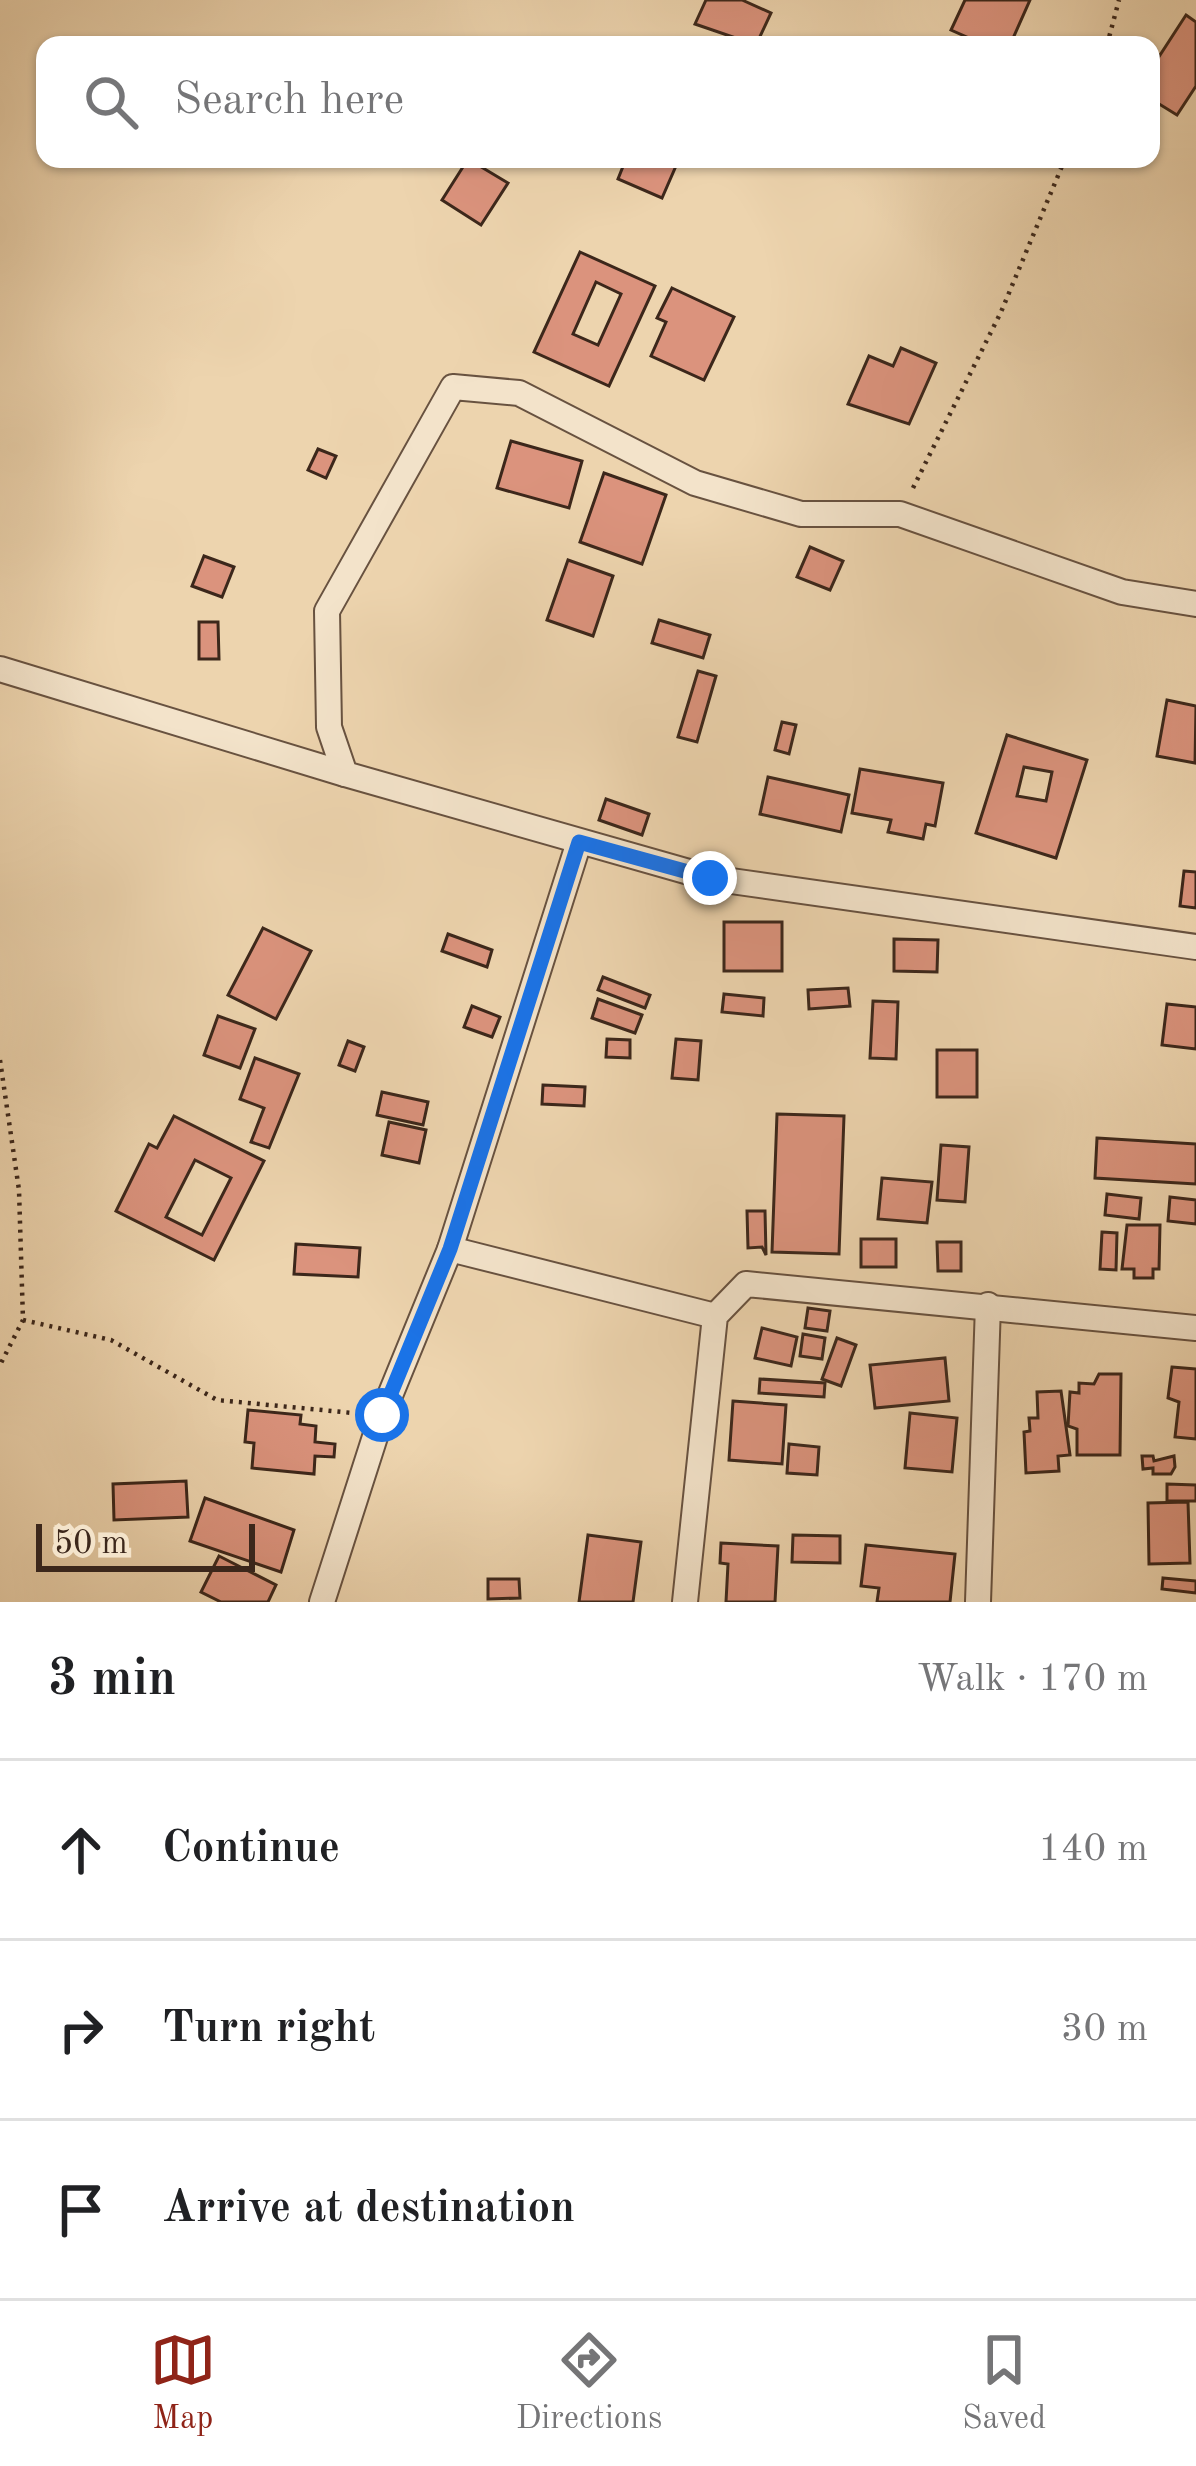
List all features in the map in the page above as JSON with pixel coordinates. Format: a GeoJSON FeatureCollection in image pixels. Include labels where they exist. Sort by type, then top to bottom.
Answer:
{"type":"FeatureCollection","features":[{"type":"Feature","properties":{"kind":"street"},"geometry":{"type":"LineString","coordinates":[[345,774],[328,727],[327,611],[453,387],[519,393],[695,483],[779,508],[801,514],[900,514],[1123,592],[1196,604]]}},
{"type":"Feature","properties":{"kind":"street"},"geometry":{"type":"LineString","coordinates":[[0,670],[710,878],[1196,946]]}},
{"type":"Feature","properties":{"kind":"street"},"geometry":{"type":"LineString","coordinates":[[322,1602],[382,1415],[450,1249],[579,842]]}},
{"type":"Feature","properties":{"kind":"street"},"geometry":{"type":"LineString","coordinates":[[450,1249],[716,1316]]}},
{"type":"Feature","properties":{"kind":"street"},"geometry":{"type":"LineString","coordinates":[[685,1602],[716,1316],[746,1284],[1196,1328]]}},
{"type":"Feature","properties":{"kind":"street"},"geometry":{"type":"LineString","coordinates":[[978,1602],[988,1305]]}},
{"type":"Feature","properties":{"kind":"path"},"geometry":{"type":"LineString","coordinates":[[1109,36],[1119,0]]}},
{"type":"Feature","properties":{"kind":"path"},"geometry":{"type":"LineString","coordinates":[[900,514],[1001,312],[1061,168]]}},
{"type":"Feature","properties":{"kind":"path"},"geometry":{"type":"LineString","coordinates":[[0,1060],[19,1190],[23,1320],[0,1365]]}},
{"type":"Feature","properties":{"kind":"path"},"geometry":{"type":"LineString","coordinates":[[23,1320],[111,1340],[217,1400],[382,1415]]}},
{"type":"Feature","properties":{"kind":"building"},"geometry":{"type":"Polygon","coordinates":[[[706,0],[742,0],[771,13],[760,36],[730,36],[695,24],[706,0]]]}},
{"type":"Feature","properties":{"kind":"building"},"geometry":{"type":"Polygon","coordinates":[[[965,0],[1030,0],[1014,36],[965,36],[951,30],[965,0]]]}},
{"type":"Feature","properties":{"kind":"building"},"geometry":{"type":"Polygon","coordinates":[[[1186,15],[1196,22],[1196,86],[1177,115],[1160,105],[1160,55],[1186,15]]]}},
{"type":"Feature","properties":{"kind":"building"},"geometry":{"type":"Polygon","coordinates":[[[462,168],[483,168],[508,183],[481,225],[442,200],[462,168]]]}},
{"type":"Feature","properties":{"kind":"building"},"geometry":{"type":"Polygon","coordinates":[[[622,168],[675,168],[662,198],[618,179],[622,168]]]}},
{"type":"Feature","properties":{"kind":"building"},"geometry":{"type":"Polygon","coordinates":[[[580,252],[655,286],[609,386],[534,352],[580,252]],[[596,282],[573,334],[598,345],[621,294],[596,282]]]}},
{"type":"Feature","properties":{"kind":"building"},"geometry":{"type":"Polygon","coordinates":[[[672,288],[734,317],[704,380],[651,356],[666,322],[657,318],[672,288]]]}},
{"type":"Feature","properties":{"kind":"building"},"geometry":{"type":"Polygon","coordinates":[[[901,348],[936,363],[909,424],[848,404],[869,356],[893,366],[901,348]]]}},
{"type":"Feature","properties":{"kind":"building"},"geometry":{"type":"Polygon","coordinates":[[[511,441],[582,461],[569,508],[497,488],[511,441]]]}},
{"type":"Feature","properties":{"kind":"building"},"geometry":{"type":"Polygon","coordinates":[[[318,449],[336,456],[326,478],[308,470],[318,449]]]}},
{"type":"Feature","properties":{"kind":"building"},"geometry":{"type":"Polygon","coordinates":[[[604,473],[666,495],[642,564],[580,542],[604,473]]]}},
{"type":"Feature","properties":{"kind":"building"},"geometry":{"type":"Polygon","coordinates":[[[810,547],[843,561],[830,590],[797,577],[810,547]]]}},
{"type":"Feature","properties":{"kind":"building"},"geometry":{"type":"Polygon","coordinates":[[[204,556],[234,567],[222,597],[192,586],[204,556]]]}},
{"type":"Feature","properties":{"kind":"building"},"geometry":{"type":"Polygon","coordinates":[[[568,560],[613,576],[593,636],[547,620],[568,560]]]}},
{"type":"Feature","properties":{"kind":"building"},"geometry":{"type":"Polygon","coordinates":[[[659,620],[710,635],[703,658],[652,643],[659,620]]]}},
{"type":"Feature","properties":{"kind":"building"},"geometry":{"type":"Polygon","coordinates":[[[199,622],[218,622],[219,659],[199,659],[199,622]]]}},
{"type":"Feature","properties":{"kind":"building"},"geometry":{"type":"Polygon","coordinates":[[[698,671],[716,676],[697,742],[678,737],[698,671]]]}},
{"type":"Feature","properties":{"kind":"building"},"geometry":{"type":"Polygon","coordinates":[[[1167,700],[1196,706],[1195,763],[1157,756],[1167,700]]]}},
{"type":"Feature","properties":{"kind":"building"},"geometry":{"type":"Polygon","coordinates":[[[782,722],[796,725],[789,754],[775,750],[782,722]]]}},
{"type":"Feature","properties":{"kind":"building"},"geometry":{"type":"Polygon","coordinates":[[[1007,735],[1087,760],[1056,858],[976,833],[1007,735]],[[1024,767],[1017,796],[1046,801],[1052,772],[1024,767]]]}},
{"type":"Feature","properties":{"kind":"building"},"geometry":{"type":"Polygon","coordinates":[[[860,769],[943,783],[935,826],[926,824],[923,839],[888,832],[891,820],[852,813],[860,769]]]}},
{"type":"Feature","properties":{"kind":"building"},"geometry":{"type":"Polygon","coordinates":[[[768,777],[849,795],[841,832],[760,814],[768,777]]]}},
{"type":"Feature","properties":{"kind":"building"},"geometry":{"type":"Polygon","coordinates":[[[606,799],[649,814],[642,835],[599,820],[606,799]]]}},
{"type":"Feature","properties":{"kind":"building"},"geometry":{"type":"Polygon","coordinates":[[[1184,871],[1196,872],[1196,908],[1180,906],[1184,871]]]}},
{"type":"Feature","properties":{"kind":"building"},"geometry":{"type":"Polygon","coordinates":[[[724,922],[782,922],[782,971],[724,971],[724,922]]]}},
{"type":"Feature","properties":{"kind":"building"},"geometry":{"type":"Polygon","coordinates":[[[263,928],[311,951],[276,1019],[228,995],[263,928]]]}},
{"type":"Feature","properties":{"kind":"building"},"geometry":{"type":"Polygon","coordinates":[[[448,934],[492,950],[487,967],[442,951],[448,934]]]}},
{"type":"Feature","properties":{"kind":"building"},"geometry":{"type":"Polygon","coordinates":[[[894,939],[938,940],[937,972],[894,971],[894,939]]]}},
{"type":"Feature","properties":{"kind":"building"},"geometry":{"type":"Polygon","coordinates":[[[603,977],[650,995],[645,1008],[598,990],[603,977]]]}},
{"type":"Feature","properties":{"kind":"building"},"geometry":{"type":"Polygon","coordinates":[[[848,988],[850,1006],[809,1009],[808,990],[848,988]]]}},
{"type":"Feature","properties":{"kind":"building"},"geometry":{"type":"Polygon","coordinates":[[[724,994],[764,998],[763,1016],[722,1012],[724,994]]]}},
{"type":"Feature","properties":{"kind":"building"},"geometry":{"type":"Polygon","coordinates":[[[598,999],[642,1015],[635,1033],[592,1018],[598,999]]]}},
{"type":"Feature","properties":{"kind":"building"},"geometry":{"type":"Polygon","coordinates":[[[873,1001],[898,1002],[896,1059],[870,1058],[873,1001]]]}},
{"type":"Feature","properties":{"kind":"building"},"geometry":{"type":"Polygon","coordinates":[[[1167,1004],[1196,1007],[1196,1049],[1162,1045],[1167,1004]]]}},
{"type":"Feature","properties":{"kind":"building"},"geometry":{"type":"Polygon","coordinates":[[[472,1006],[500,1017],[492,1037],[464,1027],[472,1006]]]}},
{"type":"Feature","properties":{"kind":"building"},"geometry":{"type":"Polygon","coordinates":[[[218,1016],[255,1029],[240,1068],[204,1055],[218,1016]]]}},
{"type":"Feature","properties":{"kind":"building"},"geometry":{"type":"Polygon","coordinates":[[[607,1039],[630,1040],[630,1058],[606,1057],[607,1039]]]}},
{"type":"Feature","properties":{"kind":"building"},"geometry":{"type":"Polygon","coordinates":[[[676,1039],[701,1041],[698,1080],[672,1078],[676,1039]]]}},
{"type":"Feature","properties":{"kind":"building"},"geometry":{"type":"Polygon","coordinates":[[[348,1041],[364,1047],[355,1071],[339,1065],[348,1041]]]}},
{"type":"Feature","properties":{"kind":"building"},"geometry":{"type":"Polygon","coordinates":[[[937,1050],[977,1050],[977,1097],[937,1097],[937,1050]]]}},
{"type":"Feature","properties":{"kind":"building"},"geometry":{"type":"Polygon","coordinates":[[[255,1058],[299,1074],[269,1148],[251,1142],[264,1108],[240,1099],[255,1058]]]}},
{"type":"Feature","properties":{"kind":"building"},"geometry":{"type":"Polygon","coordinates":[[[543,1085],[585,1087],[584,1106],[542,1104],[543,1085]]]}},
{"type":"Feature","properties":{"kind":"building"},"geometry":{"type":"Polygon","coordinates":[[[382,1092],[428,1102],[423,1125],[377,1115],[382,1092]]]}},
{"type":"Feature","properties":{"kind":"building"},"geometry":{"type":"Polygon","coordinates":[[[777,1114],[844,1116],[839,1254],[772,1252],[777,1114]]]}},
{"type":"Feature","properties":{"kind":"building"},"geometry":{"type":"Polygon","coordinates":[[[174,1116],[264,1161],[214,1260],[116,1211],[149,1144],[157,1148],[174,1116]],[[195,1160],[166,1217],[202,1235],[231,1178],[195,1160]]]}},
{"type":"Feature","properties":{"kind":"building"},"geometry":{"type":"Polygon","coordinates":[[[389,1122],[426,1130],[419,1163],[382,1155],[389,1122]]]}},
{"type":"Feature","properties":{"kind":"building"},"geometry":{"type":"Polygon","coordinates":[[[1097,1138],[1196,1144],[1196,1184],[1095,1178],[1097,1138]]]}},
{"type":"Feature","properties":{"kind":"building"},"geometry":{"type":"Polygon","coordinates":[[[941,1145],[969,1147],[965,1202],[937,1200],[941,1145]]]}},
{"type":"Feature","properties":{"kind":"building"},"geometry":{"type":"Polygon","coordinates":[[[882,1178],[932,1182],[927,1223],[878,1219],[882,1178]]]}},
{"type":"Feature","properties":{"kind":"building"},"geometry":{"type":"Polygon","coordinates":[[[1107,1194],[1141,1198],[1139,1219],[1105,1215],[1107,1194]]]}},
{"type":"Feature","properties":{"kind":"building"},"geometry":{"type":"Polygon","coordinates":[[[1170,1197],[1196,1200],[1196,1224],[1168,1221],[1170,1197]]]}},
{"type":"Feature","properties":{"kind":"building"},"geometry":{"type":"Polygon","coordinates":[[[747,1211],[765,1211],[766,1255],[762,1247],[748,1248],[747,1211]]]}},
{"type":"Feature","properties":{"kind":"building"},"geometry":{"type":"Polygon","coordinates":[[[1127,1225],[1160,1225],[1159,1269],[1153,1269],[1153,1278],[1134,1278],[1134,1269],[1122,1269],[1127,1225]]]}},
{"type":"Feature","properties":{"kind":"building"},"geometry":{"type":"Polygon","coordinates":[[[1102,1232],[1117,1233],[1116,1270],[1100,1269],[1102,1232]]]}},
{"type":"Feature","properties":{"kind":"building"},"geometry":{"type":"Polygon","coordinates":[[[861,1239],[896,1239],[896,1267],[861,1267],[861,1239]]]}},
{"type":"Feature","properties":{"kind":"building"},"geometry":{"type":"Polygon","coordinates":[[[937,1242],[961,1242],[961,1271],[938,1271],[937,1242]]]}},
{"type":"Feature","properties":{"kind":"building"},"geometry":{"type":"Polygon","coordinates":[[[296,1244],[360,1248],[358,1277],[294,1274],[296,1244]]]}},
{"type":"Feature","properties":{"kind":"building"},"geometry":{"type":"Polygon","coordinates":[[[808,1308],[830,1311],[827,1331],[805,1328],[808,1308]]]}},
{"type":"Feature","properties":{"kind":"building"},"geometry":{"type":"Polygon","coordinates":[[[762,1328],[797,1337],[791,1366],[755,1358],[762,1328]]]}},
{"type":"Feature","properties":{"kind":"building"},"geometry":{"type":"Polygon","coordinates":[[[803,1334],[825,1338],[822,1359],[800,1356],[803,1334]]]}},
{"type":"Feature","properties":{"kind":"building"},"geometry":{"type":"Polygon","coordinates":[[[837,1338],[856,1345],[841,1386],[822,1379],[837,1338]]]}},
{"type":"Feature","properties":{"kind":"building"},"geometry":{"type":"Polygon","coordinates":[[[945,1358],[949,1401],[875,1408],[870,1365],[945,1358]]]}},
{"type":"Feature","properties":{"kind":"building"},"geometry":{"type":"Polygon","coordinates":[[[1172,1367],[1196,1369],[1196,1439],[1175,1437],[1179,1402],[1168,1398],[1172,1367]]]}},
{"type":"Feature","properties":{"kind":"building"},"geometry":{"type":"Polygon","coordinates":[[[1099,1374],[1121,1374],[1120,1455],[1077,1455],[1077,1429],[1068,1426],[1070,1392],[1079,1393],[1079,1383],[1094,1384],[1099,1374]]]}},
{"type":"Feature","properties":{"kind":"building"},"geometry":{"type":"Polygon","coordinates":[[[760,1379],[825,1383],[824,1397],[759,1393],[760,1379]]]}},
{"type":"Feature","properties":{"kind":"building"},"geometry":{"type":"Polygon","coordinates":[[[1061,1391],[1070,1455],[1058,1456],[1059,1471],[1026,1473],[1024,1432],[1030,1431],[1029,1418],[1038,1418],[1037,1392],[1061,1391]]]}},
{"type":"Feature","properties":{"kind":"building"},"geometry":{"type":"Polygon","coordinates":[[[733,1401],[786,1405],[782,1464],[729,1460],[733,1401]]]}},
{"type":"Feature","properties":{"kind":"building"},"geometry":{"type":"Polygon","coordinates":[[[248,1410],[301,1415],[300,1424],[316,1426],[315,1442],[335,1444],[334,1457],[315,1456],[314,1474],[252,1468],[254,1443],[245,1442],[248,1410]]]}},
{"type":"Feature","properties":{"kind":"building"},"geometry":{"type":"Polygon","coordinates":[[[910,1413],[957,1418],[952,1472],[905,1468],[910,1413]]]}},
{"type":"Feature","properties":{"kind":"building"},"geometry":{"type":"Polygon","coordinates":[[[789,1444],[819,1447],[817,1475],[787,1473],[789,1444]]]}},
{"type":"Feature","properties":{"kind":"building"},"geometry":{"type":"Polygon","coordinates":[[[1142,1456],[1153,1456],[1154,1461],[1174,1456],[1175,1467],[1171,1474],[1153,1474],[1153,1468],[1143,1469],[1142,1456]]]}},
{"type":"Feature","properties":{"kind":"building"},"geometry":{"type":"Polygon","coordinates":[[[186,1481],[188,1517],[114,1520],[113,1484],[186,1481]]]}},
{"type":"Feature","properties":{"kind":"building"},"geometry":{"type":"Polygon","coordinates":[[[1167,1484],[1196,1485],[1196,1501],[1167,1501],[1167,1484]]]}},
{"type":"Feature","properties":{"kind":"building"},"geometry":{"type":"Polygon","coordinates":[[[205,1498],[294,1530],[281,1572],[190,1541],[205,1498]]]}},
{"type":"Feature","properties":{"kind":"building"},"geometry":{"type":"Polygon","coordinates":[[[1188,1502],[1190,1563],[1149,1564],[1148,1503],[1188,1502]]]}},
{"type":"Feature","properties":{"kind":"building"},"geometry":{"type":"Polygon","coordinates":[[[588,1535],[641,1542],[633,1602],[579,1602],[588,1535]]]}},
{"type":"Feature","properties":{"kind":"building"},"geometry":{"type":"Polygon","coordinates":[[[793,1535],[840,1536],[840,1563],[792,1562],[793,1535]]]}},
{"type":"Feature","properties":{"kind":"building"},"geometry":{"type":"Polygon","coordinates":[[[721,1543],[778,1546],[775,1602],[726,1602],[728,1564],[720,1563],[721,1543]]]}},
{"type":"Feature","properties":{"kind":"building"},"geometry":{"type":"Polygon","coordinates":[[[866,1545],[955,1554],[950,1602],[877,1602],[879,1588],[861,1586],[866,1545]]]}},
{"type":"Feature","properties":{"kind":"building"},"geometry":{"type":"Polygon","coordinates":[[[219,1556],[276,1585],[268,1602],[221,1602],[201,1592],[219,1556]]]}},
{"type":"Feature","properties":{"kind":"building"},"geometry":{"type":"Polygon","coordinates":[[[1163,1578],[1196,1581],[1196,1593],[1162,1589],[1163,1578]]]}},
{"type":"Feature","properties":{"kind":"building"},"geometry":{"type":"Polygon","coordinates":[[[488,1579],[519,1579],[520,1598],[488,1599],[488,1579]]]}},
{"type":"Feature","properties":{"kind":"route"},"geometry":{"type":"LineString","coordinates":[[382,1415],[450,1249],[579,842],[710,878]]}}]}
